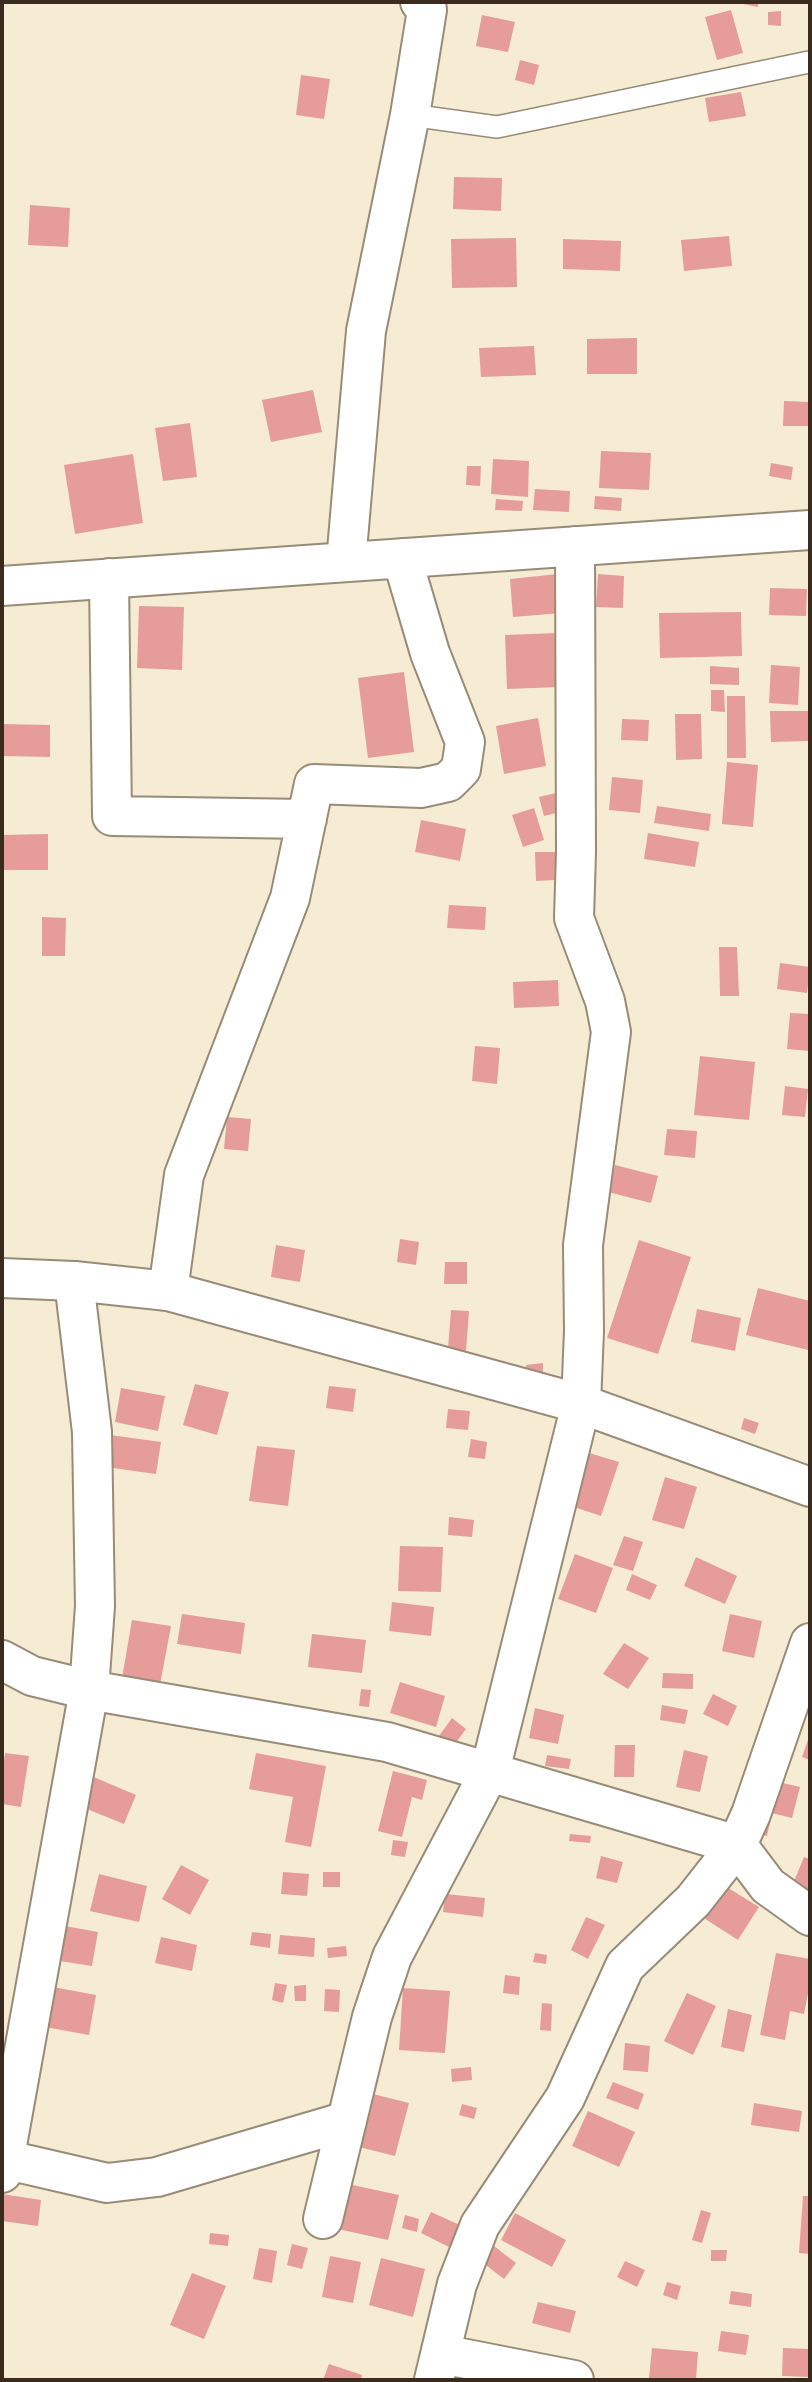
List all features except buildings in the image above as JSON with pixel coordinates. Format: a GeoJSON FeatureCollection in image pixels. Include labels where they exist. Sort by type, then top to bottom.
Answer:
{"type":"FeatureCollection","features":[{"type":"Feature","properties":{"kind":"street"},"geometry":{"type":"LineString","coordinates":[[346,562],[366,331],[410,115],[426,4]]}},
{"type":"Feature","properties":{"kind":"street"},"geometry":{"type":"LineString","coordinates":[[2,586],[810,530]]}},
{"type":"Feature","properties":{"kind":"street"},"geometry":{"type":"LineString","coordinates":[[323,2219],[372,2017],[392,1957],[490,1772],[581,1404],[583,1245],[611,1032],[605,1000],[574,918],[575,546]]}},
{"type":"Feature","properties":{"kind":"street"},"geometry":{"type":"LineString","coordinates":[[168,1292],[184,1175],[290,898],[314,783],[421,789],[447,782],[461,769],[465,742],[430,653],[402,558]]}},
{"type":"Feature","properties":{"kind":"street"},"geometry":{"type":"LineString","coordinates":[[109,578],[112,816],[307,819]]}},
{"type":"Feature","properties":{"kind":"street"},"geometry":{"type":"LineString","coordinates":[[2,1278],[74,1281],[168,1292],[581,1404],[810,1487]]}},
{"type":"Feature","properties":{"kind":"street"},"geometry":{"type":"LineString","coordinates":[[74,1281],[92,1432],[95,1606],[89,1690],[2,2166],[107,2183],[157,2177],[347,2121]]}},
{"type":"Feature","properties":{"kind":"street"},"geometry":{"type":"LineString","coordinates":[[574,2380],[438,2367],[457,2284],[480,2225],[565,2098],[625,1966],[693,1901],[737,1845],[751,1814],[810,1643]]}},
{"type":"Feature","properties":{"kind":"street"},"geometry":{"type":"LineString","coordinates":[[2,1660],[33,1676],[89,1690],[387,1742],[737,1845],[768,1886],[810,1916]]}},
{"type":"Feature","properties":{"kind":"lane"},"geometry":{"type":"LineString","coordinates":[[410,115],[497,127],[809,62]]}}]}
